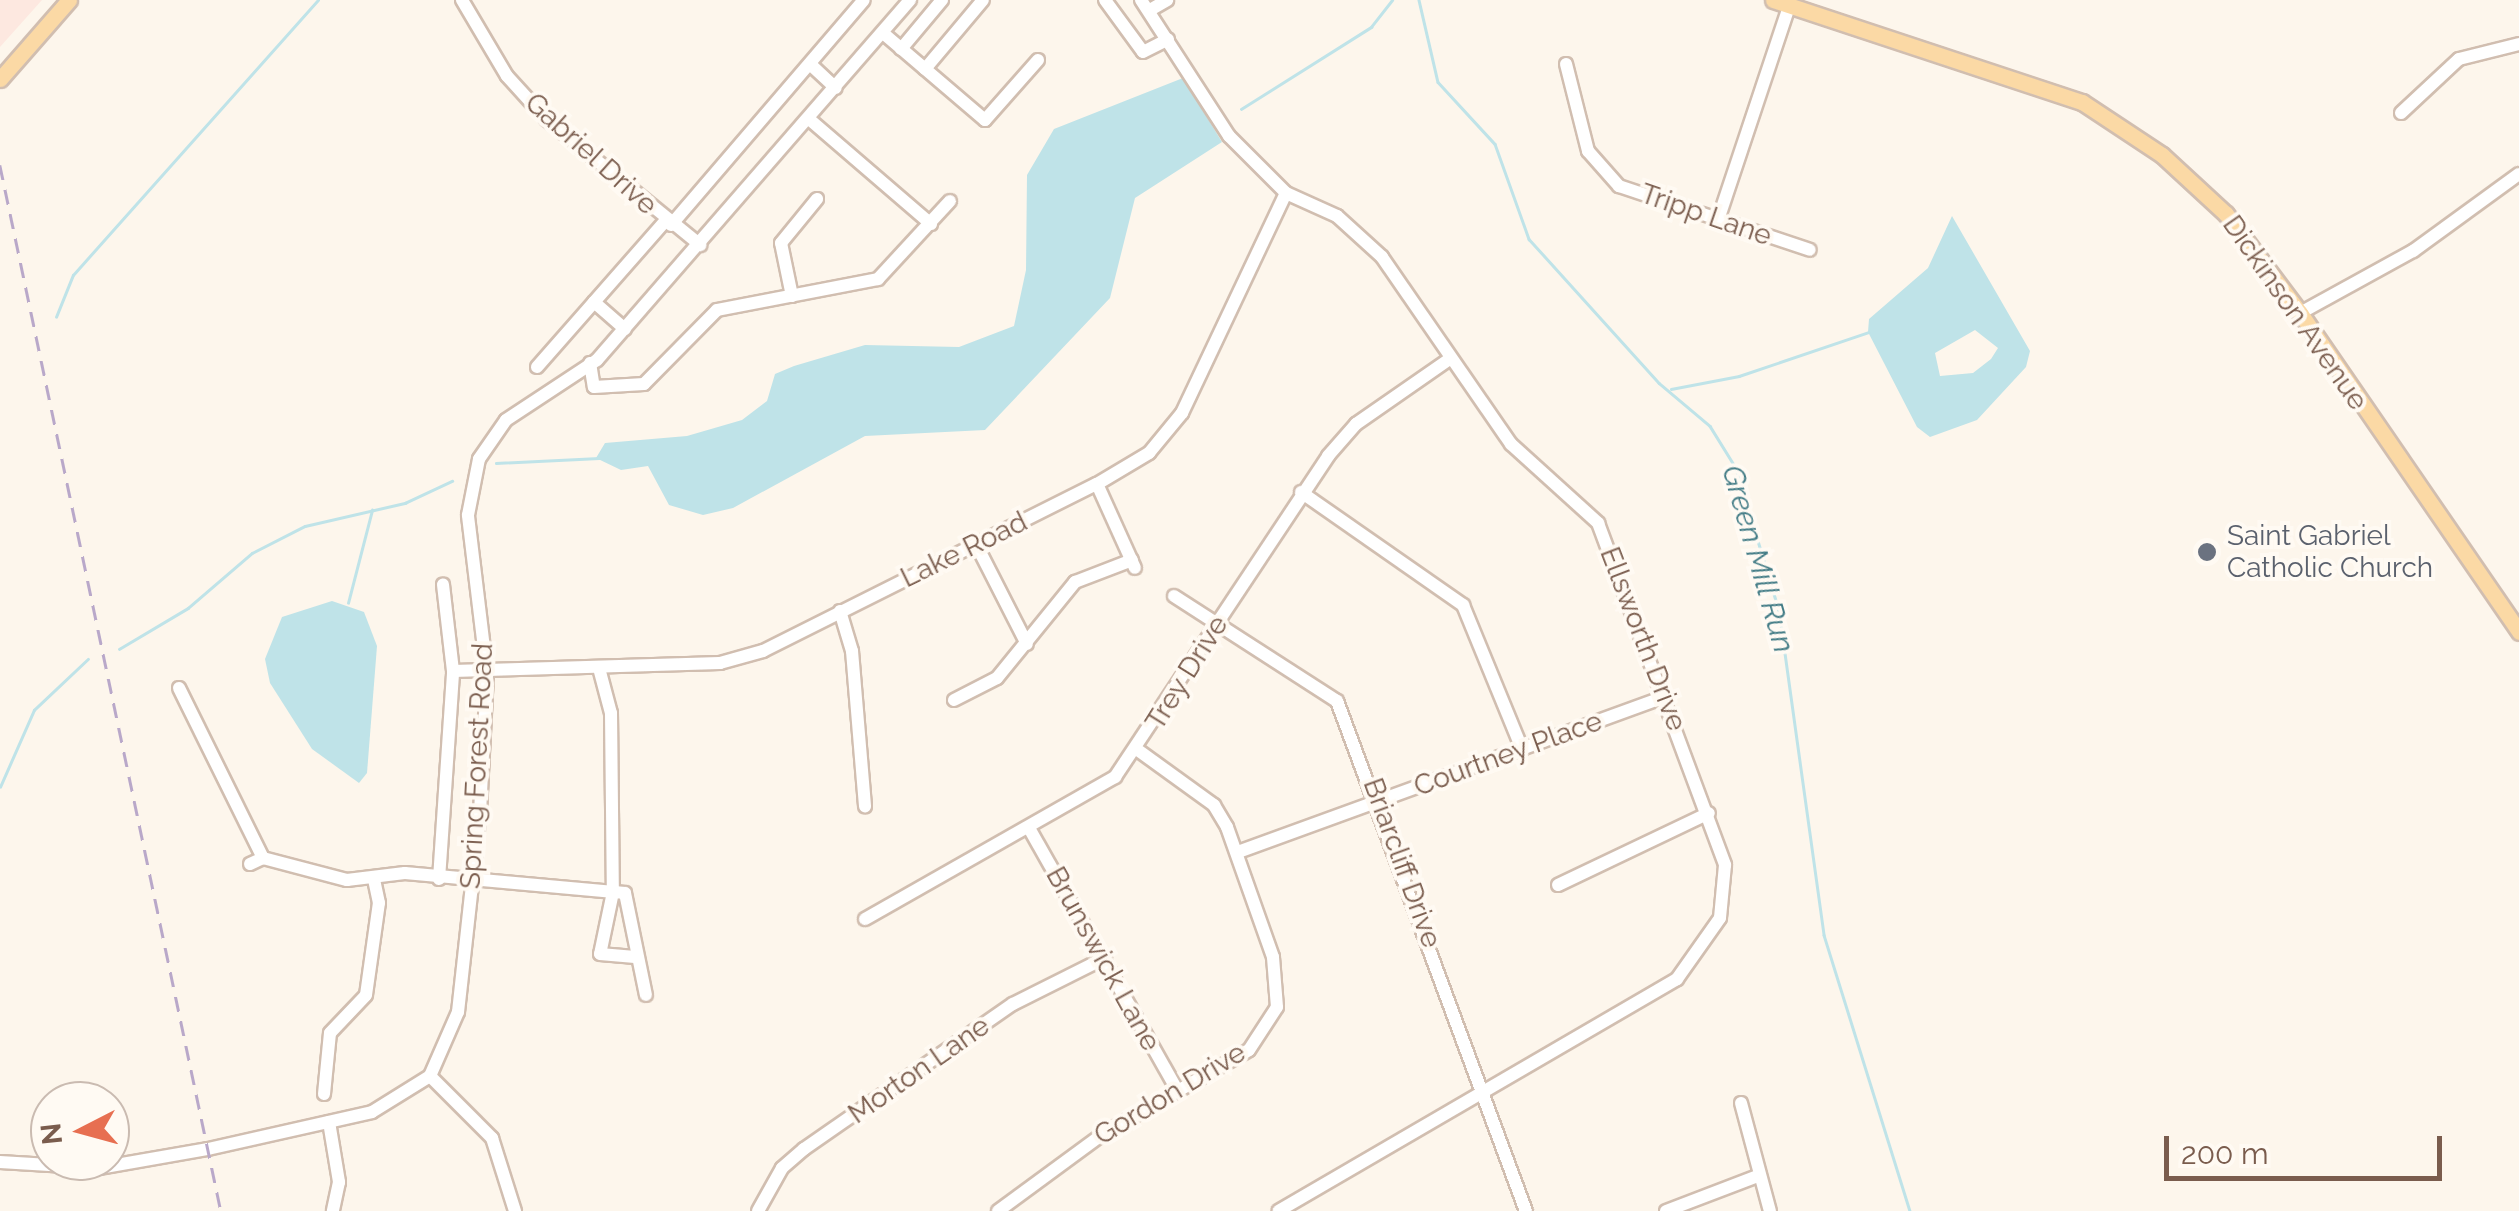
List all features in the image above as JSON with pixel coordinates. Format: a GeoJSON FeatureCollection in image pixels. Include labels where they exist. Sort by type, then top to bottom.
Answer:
{"type":"FeatureCollection","features":[{"type":"Feature","properties":{"kind":"main road"},"geometry":{"type":"LineString","coordinates":[[0,78],[69,0]]}},
{"type":"Feature","properties":{"kind":"main road","name":"Dickinson Avenue"},"geometry":{"type":"LineString","coordinates":[[1772,0],[2082,102],[2162,155],[2226,214],[2300,312],[2519,632]]}},
{"type":"Feature","properties":{"kind":"street","name":"Gabriel Drive"},"geometry":{"type":"LineString","coordinates":[[462,0],[506,76],[547,120],[700,245]]}},
{"type":"Feature","properties":{"kind":"street"},"geometry":{"type":"LineString","coordinates":[[537,367],[864,0]]}},
{"type":"Feature","properties":{"kind":"street","name":"Spring Forest Road"},"geometry":{"type":"LineString","coordinates":[[430,1076],[458,1012],[472,883],[486,672],[468,514],[479,458],[506,420],[590,364],[626,329],[910,0]]}},
{"type":"Feature","properties":{"kind":"street"},"geometry":{"type":"LineString","coordinates":[[901,48],[942,0]]}},
{"type":"Feature","properties":{"kind":"street"},"geometry":{"type":"LineString","coordinates":[[924,69],[983,0]]}},
{"type":"Feature","properties":{"kind":"street"},"geometry":{"type":"LineString","coordinates":[[1104,0],[1143,52],[1168,39]]}},
{"type":"Feature","properties":{"kind":"street"},"geometry":{"type":"LineString","coordinates":[[1145,5],[1167,0]]}},
{"type":"Feature","properties":{"kind":"street","name":"Ellsworth Drive"},"geometry":{"type":"LineString","coordinates":[[1145,5],[1229,136],[1286,193],[1337,216],[1382,258],[1448,360],[1511,444],[1598,523],[1666,696],[1726,865],[1720,918],[1703,949],[1677,979],[1280,1211]]}},
{"type":"Feature","properties":{"kind":"street"},"geometry":{"type":"LineString","coordinates":[[1718,220],[1789,6]]}},
{"type":"Feature","properties":{"kind":"street"},"geometry":{"type":"LineString","coordinates":[[883,34],[985,120],[1038,60]]}},
{"type":"Feature","properties":{"kind":"street"},"geometry":{"type":"LineString","coordinates":[[2401,113],[2459,59],[2519,44]]}},
{"type":"Feature","properties":{"kind":"street"},"geometry":{"type":"LineString","coordinates":[[810,64],[836,88]]}},
{"type":"Feature","properties":{"kind":"street","name":"Tripp Lane"},"geometry":{"type":"LineString","coordinates":[[1566,64],[1588,151],[1619,186],[1810,250]]}},
{"type":"Feature","properties":{"kind":"street"},"geometry":{"type":"LineString","coordinates":[[809,120],[931,224]]}},
{"type":"Feature","properties":{"kind":"street"},"geometry":{"type":"LineString","coordinates":[[2300,312],[2413,251],[2519,174]]}},
{"type":"Feature","properties":{"kind":"street","name":"Lake Road"},"geometry":{"type":"LineString","coordinates":[[453,671],[720,663],[840,612],[1098,484],[1148,454],[1182,413],[1286,193]]}},
{"type":"Feature","properties":{"kind":"street"},"geometry":{"type":"LineString","coordinates":[[792,296],[781,243],[817,200]]}},
{"type":"Feature","properties":{"kind":"street"},"geometry":{"type":"LineString","coordinates":[[590,364],[594,388],[644,384],[708,315],[886,275],[950,201]]}},
{"type":"Feature","properties":{"kind":"street"},"geometry":{"type":"LineString","coordinates":[[594,302],[626,329]]}},
{"type":"Feature","properties":{"kind":"street","name":"Trey Drive"},"geometry":{"type":"LineString","coordinates":[[865,919],[1115,777],[1139,751],[1302,492],[1356,424],[1448,360]]}},
{"type":"Feature","properties":{"kind":"street"},"geometry":{"type":"LineString","coordinates":[[954,700],[997,678],[1075,582],[1134,564],[1098,484]]}},
{"type":"Feature","properties":{"kind":"street"},"geometry":{"type":"LineString","coordinates":[[1302,492],[1463,605],[1522,749]]}},
{"type":"Feature","properties":{"kind":"street"},"geometry":{"type":"LineString","coordinates":[[976,544],[1027,644]]}},
{"type":"Feature","properties":{"kind":"street"},"geometry":{"type":"LineString","coordinates":[[440,879],[453,671],[443,585]]}},
{"type":"Feature","properties":{"kind":"street","name":"Briarcliff Drive"},"geometry":{"type":"LineString","coordinates":[[1174,596],[1336,701],[1379,800],[1526,1211]]}},
{"type":"Feature","properties":{"kind":"street"},"geometry":{"type":"LineString","coordinates":[[840,612],[852,651],[865,806]]}},
{"type":"Feature","properties":{"kind":"street"},"geometry":{"type":"LineString","coordinates":[[599,668],[611,713],[613,892],[600,954],[638,957]]}},
{"type":"Feature","properties":{"kind":"street"},"geometry":{"type":"LineString","coordinates":[[178,688],[257,861],[347,880],[440,879],[626,893],[646,996]]}},
{"type":"Feature","properties":{"kind":"street","name":"Courtney Place"},"geometry":{"type":"LineString","coordinates":[[1238,852],[1666,696]]}},
{"type":"Feature","properties":{"kind":"street","name":"Gordon Drive"},"geometry":{"type":"LineString","coordinates":[[998,1211],[1176,1090],[1249,1050],[1277,1007],[1273,957],[1238,852],[1214,805],[1139,751]]}},
{"type":"Feature","properties":{"kind":"street"},"geometry":{"type":"LineString","coordinates":[[1558,885],[1709,813]]}},
{"type":"Feature","properties":{"kind":"street","name":"Brunswick Lane"},"geometry":{"type":"LineString","coordinates":[[1029,828],[1176,1090]]}},
{"type":"Feature","properties":{"kind":"street"},"geometry":{"type":"LineString","coordinates":[[324,1094],[330,1033],[366,995],[379,903],[374,878]]}},
{"type":"Feature","properties":{"kind":"street","name":"Morton Lane"},"geometry":{"type":"LineString","coordinates":[[758,1211],[782,1168],[804,1149],[1013,1004],[1105,958]]}},
{"type":"Feature","properties":{"kind":"street"},"geometry":{"type":"LineString","coordinates":[[0,1162],[100,1168],[372,1112],[430,1076],[492,1138],[516,1211]]}},
{"type":"Feature","properties":{"kind":"street"},"geometry":{"type":"LineString","coordinates":[[1741,1103],[1756,1178],[1770,1211]]}},
{"type":"Feature","properties":{"kind":"street"},"geometry":{"type":"LineString","coordinates":[[329,1122],[340,1182],[333,1211]]}},
{"type":"Feature","properties":{"kind":"street"},"geometry":{"type":"LineString","coordinates":[[1666,1211],[1756,1178]]}},
{"type":"Feature","properties":{"kind":"shaded area"},"geometry":{"type":"Polygon","coordinates":[[[0,0],[42,0],[0,47],[0,0]]]}},
{"type":"Feature","properties":{"kind":"water"},"geometry":{"type":"Polygon","coordinates":[[[1183,78],[1222,142],[1135,198],[1110,298],[985,430],[865,436],[733,508],[703,515],[669,505],[648,466],[621,470],[596,458],[605,443],[687,436],[742,420],[767,401],[775,374],[794,366],[865,345],[959,347],[1014,326],[1026,270],[1027,175],[1054,129],[1183,78]]]}},
{"type":"Feature","properties":{"kind":"water"},"geometry":{"type":"Polygon","coordinates":[[[1952,216],[2030,351],[2026,367],[1977,420],[1930,437],[1917,427],[1868,332],[1869,319],[1928,268],[1952,216]],[[1975,330],[1935,353],[1940,376],[1973,373],[1998,348],[1975,330]]]}},
{"type":"Feature","properties":{"kind":"water"},"geometry":{"type":"Polygon","coordinates":[[[332,601],[364,612],[377,646],[367,773],[359,783],[312,749],[270,683],[265,659],[282,617],[332,601]]]}},
{"type":"Feature","properties":{"kind":"waterway"},"geometry":{"type":"LineString","coordinates":[[56,317],[73,275],[318,0]]}},
{"type":"Feature","properties":{"kind":"waterway"},"geometry":{"type":"LineString","coordinates":[[1241,109],[1371,27],[1392,0]]}},
{"type":"Feature","properties":{"kind":"waterway","name":"Green Mill Run"},"geometry":{"type":"LineString","coordinates":[[1419,0],[1438,82],[1495,144],[1529,239],[1659,383],[1710,426],[1736,468],[1779,610],[1824,935],[1910,1211]]}},
{"type":"Feature","properties":{"kind":"waterway"},"geometry":{"type":"LineString","coordinates":[[1671,389],[1739,376],[1869,332]]}},
{"type":"Feature","properties":{"kind":"waterway"},"geometry":{"type":"LineString","coordinates":[[496,463],[599,458]]}},
{"type":"Feature","properties":{"kind":"waterway"},"geometry":{"type":"LineString","coordinates":[[119,649],[188,608],[252,553],[305,526],[405,503],[452,481]]}},
{"type":"Feature","properties":{"kind":"waterway"},"geometry":{"type":"LineString","coordinates":[[348,603],[372,510]]}},
{"type":"Feature","properties":{"kind":"waterway"},"geometry":{"type":"LineString","coordinates":[[0,787],[34,710],[88,659]]}},
{"type":"Feature","properties":{"kind":"railway"},"geometry":{"type":"LineString","coordinates":[[0,165],[221,1211]]}},
{"type":"Feature","properties":{"kind":"place","name":"Saint Gabriel Catholic Church"},"geometry":{"type":"Point","coordinates":[2207,552]}}]}
